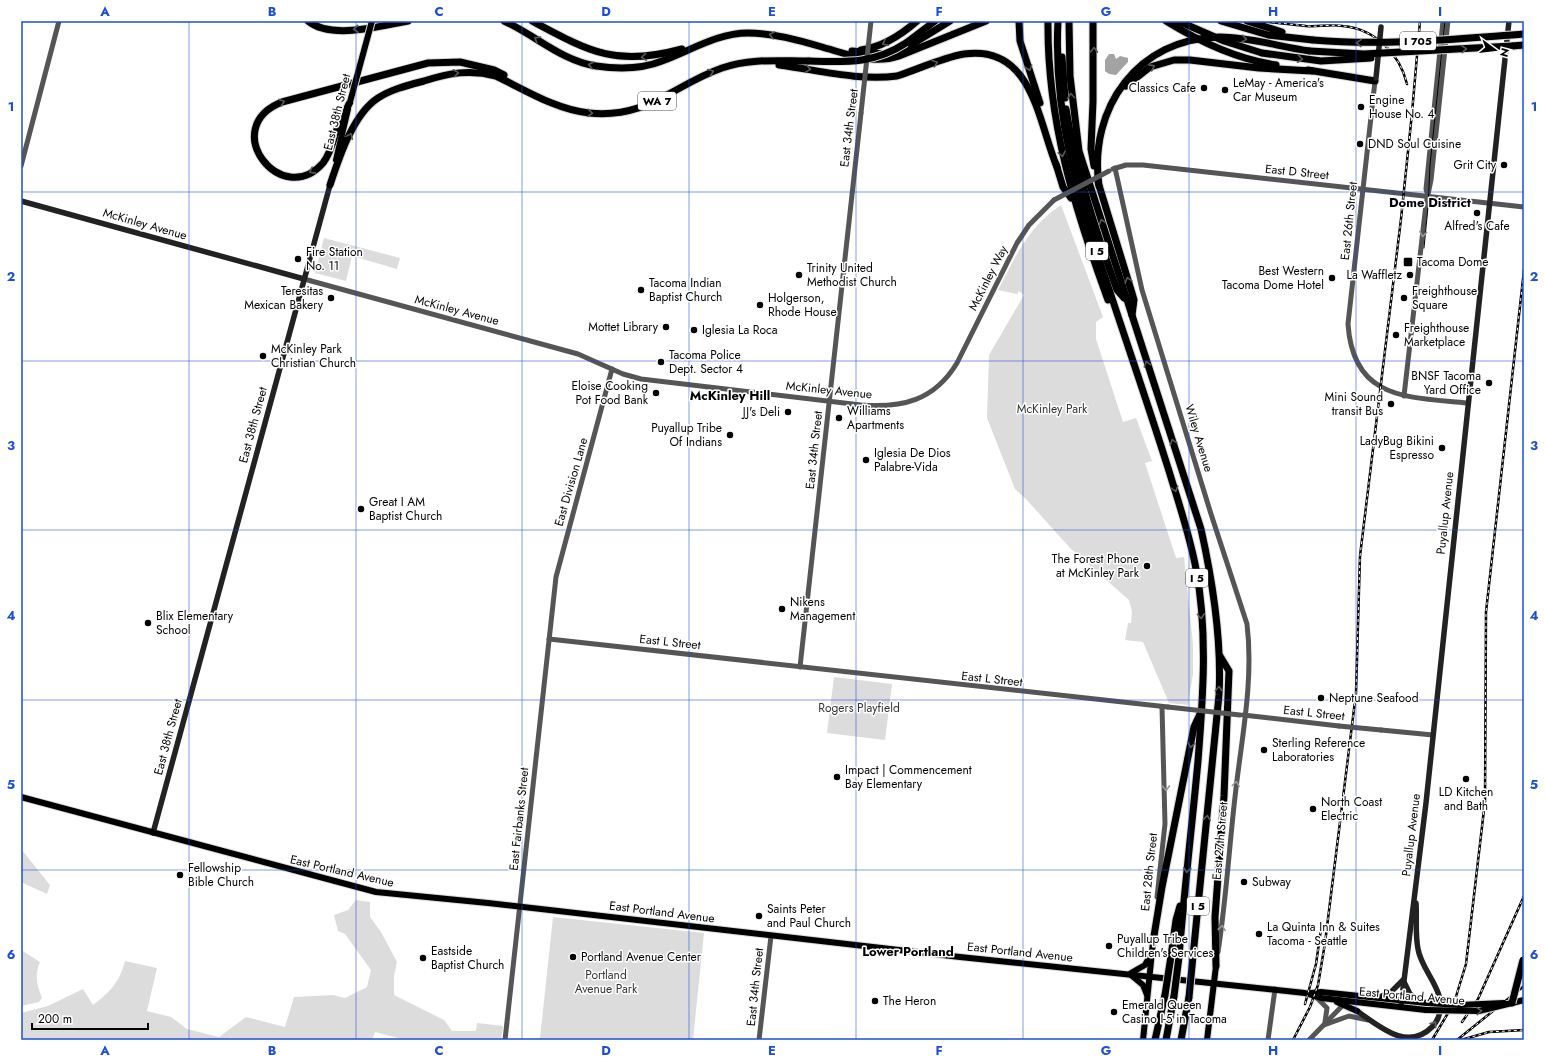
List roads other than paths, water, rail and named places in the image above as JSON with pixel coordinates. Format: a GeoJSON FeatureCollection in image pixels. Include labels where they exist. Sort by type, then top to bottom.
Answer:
{"type":"FeatureCollection","features":[{"type":"Feature","properties":{"kind":"highway"},"geometry":{"type":"LineString","coordinates":[[308,21],[316,27],[333,30],[357,29],[408,21]]}},
{"type":"Feature","properties":{"kind":"highway"},"geometry":{"type":"LineString","coordinates":[[504,21],[581,63],[608,68],[632,67],[660,62],[709,41]]}},
{"type":"Feature","properties":{"kind":"highway"},"geometry":{"type":"LineString","coordinates":[[532,21],[587,48],[617,57],[652,56],[733,34],[750,33],[774,35],[863,58],[884,59],[899,56],[986,21]]}},
{"type":"Feature","properties":{"kind":"highway"},"geometry":{"type":"LineString","coordinates":[[847,50],[867,49],[882,44],[898,36],[917,21]]}},
{"type":"Feature","properties":{"kind":"highway"},"geometry":{"type":"LineString","coordinates":[[926,25],[935,21]]}},
{"type":"Feature","properties":{"kind":"highway"},"geometry":{"type":"LineString","coordinates":[[810,44],[881,54],[892,52],[911,45],[950,21]]}},
{"type":"Feature","properties":{"kind":"highway"},"geometry":{"type":"LineString","coordinates":[[1019,21],[1019,31],[1024,52],[1036,87],[1063,188],[1074,203]]}},
{"type":"Feature","properties":{"kind":"highway","name":"I 5"},"geometry":{"type":"LineString","coordinates":[[1048,21],[1048,46],[1060,144],[1074,203],[1086,241],[1163,452]]}},
{"type":"Feature","properties":{"kind":"highway","name":"I 5"},"geometry":{"type":"LineString","coordinates":[[1058,21],[1079,151],[1201,530],[1208,560],[1219,654],[1219,695],[1189,997],[1183,1040]]}},
{"type":"Feature","properties":{"kind":"highway","name":"I 5"},"geometry":{"type":"LineString","coordinates":[[1062,21],[1062,44],[1058,78],[1063,128],[1075,179],[1094,245],[1163,452],[1187,531],[1196,570],[1203,637],[1202,708],[1184,891],[1175,957],[1174,996],[1166,1040]]}},
{"type":"Feature","properties":{"kind":"highway","name":"I 5"},"geometry":{"type":"LineString","coordinates":[[1062,44],[1069,21]]}},
{"type":"Feature","properties":{"kind":"highway"},"geometry":{"type":"LineString","coordinates":[[1093,21],[1093,101],[1091,149],[1099,186],[1134,300],[1132,319]]}},
{"type":"Feature","properties":{"kind":"highway"},"geometry":{"type":"LineString","coordinates":[[1166,21],[1221,50],[1252,61],[1376,80]]}},
{"type":"Feature","properties":{"kind":"highway","name":"I 705"},"geometry":{"type":"LineString","coordinates":[[1178,21],[1242,47],[1292,58],[1339,61],[1426,51],[1524,46]]}},
{"type":"Feature","properties":{"kind":"highway"},"geometry":{"type":"LineString","coordinates":[[1221,21],[1268,35],[1313,40]]}},
{"type":"Feature","properties":{"kind":"highway"},"geometry":{"type":"LineString","coordinates":[[1248,21],[1269,29],[1313,40]]}},
{"type":"Feature","properties":{"kind":"highway","name":"WA 7"},"geometry":{"type":"LineString","coordinates":[[350,102],[325,159],[314,171],[297,176],[285,176],[269,168],[260,159],[254,141],[256,125],[262,115],[274,105],[408,67],[448,61],[481,66],[505,75],[553,103],[589,113],[625,111],[653,103],[707,74],[739,63],[755,61],[862,61],[884,55],[906,43],[926,25]]}},
{"type":"Feature","properties":{"kind":"highway","name":"I 705"},"geometry":{"type":"LineString","coordinates":[[1313,40],[1355,43],[1393,43],[1524,34]]}},
{"type":"Feature","properties":{"kind":"highway"},"geometry":{"type":"LineString","coordinates":[[1099,186],[1097,156],[1101,128],[1114,97],[1133,73],[1149,59],[1178,44],[1203,38],[1230,37],[1295,49],[1346,54],[1426,51]]}},
{"type":"Feature","properties":{"kind":"highway"},"geometry":{"type":"LineString","coordinates":[[755,61],[859,76],[886,78],[897,76],[964,54],[980,54],[998,59],[1020,74],[1030,88],[1057,167]]}},
{"type":"Feature","properties":{"kind":"highway"},"geometry":{"type":"LineString","coordinates":[[1101,128],[1110,108],[1125,88],[1141,73],[1158,64],[1174,60],[1190,60],[1259,68],[1312,71]]}},
{"type":"Feature","properties":{"kind":"highway"},"geometry":{"type":"LineString","coordinates":[[330,185],[350,135],[359,118],[372,103],[397,89],[450,73],[473,72],[496,76],[553,103]]}},
{"type":"Feature","properties":{"kind":"highway"},"geometry":{"type":"LineString","coordinates":[[1216,966],[1215,917],[1224,804],[1229,671],[1219,654]]}},
{"type":"Feature","properties":{"kind":"highway"},"geometry":{"type":"LineString","coordinates":[[1153,946],[1162,887],[1194,727],[1202,708]]}},
{"type":"Feature","properties":{"kind":"highway"},"geometry":{"type":"LineString","coordinates":[[1155,1040],[1175,957]]}},
{"type":"Feature","properties":{"kind":"highway"},"geometry":{"type":"LineString","coordinates":[[1512,1003],[1523,960]]}},
{"type":"Feature","properties":{"kind":"main road","name":"East 38th Street"},"geometry":{"type":"LineString","coordinates":[[153,833],[330,185],[350,102],[372,21]]}},
{"type":"Feature","properties":{"kind":"main road","name":"Puyallup Avenue"},"geometry":{"type":"LineString","coordinates":[[1401,1003],[1432,736],[1509,21]]}},
{"type":"Feature","properties":{"kind":"main road","name":"East 26th Street"},"geometry":{"type":"LineString","coordinates":[[1376,80],[1381,24]]}},
{"type":"Feature","properties":{"kind":"main road","name":"McKinley Avenue"},"geometry":{"type":"LineString","coordinates":[[21,201],[304,279]]}},
{"type":"Feature","properties":{"kind":"main road","name":"East Portland Avenue"},"geometry":{"type":"LineString","coordinates":[[21,797],[376,892],[519,906],[960,957],[1311,993],[1345,1003],[1401,1003],[1479,1011],[1524,1000]]}},
{"type":"Feature","properties":{"kind":"main road"},"geometry":{"type":"LineString","coordinates":[[1345,1003],[1397,1036],[1412,1038],[1423,1034],[1437,1021],[1440,1011],[1438,995],[1420,959],[1418,949],[1415,889]]}},
{"type":"Feature","properties":{"kind":"main road"},"geometry":{"type":"LineString","coordinates":[[1148,996],[1143,985],[1129,974],[1145,966],[1153,946]]}},
{"type":"Feature","properties":{"kind":"main road","name":"East 28th Street"},"geometry":{"type":"LineString","coordinates":[[1143,1040],[1153,946]]}},
{"type":"Feature","properties":{"kind":"main road","name":"East 27th Street"},"geometry":{"type":"LineString","coordinates":[[1207,1040],[1216,966]]}},
{"type":"Feature","properties":{"kind":"main road"},"geometry":{"type":"LineString","coordinates":[[1379,998],[1391,992],[1404,980],[1410,994],[1425,1005]]}},
{"type":"Feature","properties":{"kind":"main road","name":"East Portland Avenue"},"geometry":{"type":"LineString","coordinates":[[1311,993],[1321,992],[1379,998],[1401,1003]]}},
{"type":"Feature","properties":{"kind":"street"},"geometry":{"type":"LineString","coordinates":[[21,166],[59,21]]}},
{"type":"Feature","properties":{"kind":"street","name":"East 34th Street"},"geometry":{"type":"LineString","coordinates":[[800,667],[871,21]]}},
{"type":"Feature","properties":{"kind":"street"},"geometry":{"type":"LineString","coordinates":[[1428,196],[1426,188],[1443,21]]}},
{"type":"Feature","properties":{"kind":"street"},"geometry":{"type":"LineString","coordinates":[[1404,396],[1448,21]]}},
{"type":"Feature","properties":{"kind":"street","name":"East 26th Street"},"geometry":{"type":"LineString","coordinates":[[1376,80],[1348,324],[1350,342],[1356,360],[1367,377],[1382,388],[1404,396],[1467,403]]}},
{"type":"Feature","properties":{"kind":"street","name":"East D Street"},"geometry":{"type":"LineString","coordinates":[[1115,168],[1126,165],[1136,165],[1524,207]]}},
{"type":"Feature","properties":{"kind":"street","name":"McKinley Way"},"geometry":{"type":"LineString","coordinates":[[893,406],[922,396],[936,389],[947,378],[957,363],[1017,243],[1029,225],[1054,200],[1115,168]]}},
{"type":"Feature","properties":{"kind":"street","name":"Wiley Avenue"},"geometry":{"type":"LineString","coordinates":[[1115,168],[1142,290],[1211,514],[1247,624],[1249,638],[1243,715]]}},
{"type":"Feature","properties":{"kind":"street","name":"McKinley Avenue"},"geometry":{"type":"LineString","coordinates":[[304,279],[571,352],[612,369],[647,380],[861,405],[893,406]]}},
{"type":"Feature","properties":{"kind":"street","name":"East Division Lane"},"geometry":{"type":"LineString","coordinates":[[553,601],[561,555],[612,369]]}},
{"type":"Feature","properties":{"kind":"street","name":"East Fairbanks Street"},"geometry":{"type":"LineString","coordinates":[[504,1040],[553,601]]}},
{"type":"Feature","properties":{"kind":"street","name":"East L Street"},"geometry":{"type":"LineString","coordinates":[[549,639],[1432,736]]}},
{"type":"Feature","properties":{"kind":"street","name":"East 28th Street"},"geometry":{"type":"LineString","coordinates":[[1153,946],[1165,824],[1162,707]]}},
{"type":"Feature","properties":{"kind":"street","name":"East 27th Street"},"geometry":{"type":"LineString","coordinates":[[1216,966],[1226,904],[1229,849],[1243,715]]}},
{"type":"Feature","properties":{"kind":"street","name":"East 34th Street"},"geometry":{"type":"LineString","coordinates":[[760,1040],[771,936]]}},
{"type":"Feature","properties":{"kind":"street"},"geometry":{"type":"LineString","coordinates":[[1268,1040],[1275,989]]}},
{"type":"Feature","properties":{"kind":"street"},"geometry":{"type":"LineString","coordinates":[[1311,993],[1324,1003],[1327,1008],[1327,1015],[1324,1025]]}},
{"type":"Feature","properties":{"kind":"street"},"geometry":{"type":"LineString","coordinates":[[1309,1040],[1345,1003]]}},
{"type":"Feature","properties":{"kind":"street"},"geometry":{"type":"LineString","coordinates":[[1324,1025],[1349,1016],[1360,1018],[1376,1024]]}},
{"type":"Feature","properties":{"kind":"tram line"},"geometry":{"type":"LineString","coordinates":[[1424,248],[1430,165],[1445,21]]}},
{"type":"Feature","properties":{"kind":"railway"},"geometry":{"type":"LineString","coordinates":[[1260,21],[1306,26],[1338,25],[1355,28],[1366,32],[1392,53],[1404,73],[1407,84]]}},
{"type":"Feature","properties":{"kind":"railway"},"geometry":{"type":"LineString","coordinates":[[1293,1040],[1310,1007],[1318,985],[1325,943],[1356,693],[1360,556],[1401,219],[1420,21]]}},
{"type":"Feature","properties":{"kind":"railway"},"geometry":{"type":"LineString","coordinates":[[1432,1040],[1454,1003],[1466,964],[1485,801],[1486,612],[1524,270]]}},
{"type":"Feature","properties":{"kind":"railway"},"geometry":{"type":"LineString","coordinates":[[1462,1022],[1478,999],[1524,896]]}},
{"type":"Feature","properties":{"kind":"railway"},"geometry":{"type":"LineString","coordinates":[[1305,1004],[1316,964],[1321,929]]}},
{"type":"Feature","properties":{"kind":"railway"},"geometry":{"type":"LineString","coordinates":[[1457,1040],[1524,986]]}},
{"type":"Feature","properties":{"kind":"railway"},"geometry":{"type":"LineString","coordinates":[[1461,1040],[1489,1032],[1524,1030]]}},
{"type":"Feature","properties":{"kind":"place","name":"Classics Cafe"},"geometry":{"type":"Point","coordinates":[1204,88]}},
{"type":"Feature","properties":{"kind":"place","name":"LeMay - America's Car Museum"},"geometry":{"type":"Point","coordinates":[1225,90]}},
{"type":"Feature","properties":{"kind":"place","name":"Engine House No. 4"},"geometry":{"type":"Point","coordinates":[1361,107]}},
{"type":"Feature","properties":{"kind":"place","name":"DND Soul Cuisine"},"geometry":{"type":"Point","coordinates":[1360,144]}},
{"type":"Feature","properties":{"kind":"place","name":"Grit City"},"geometry":{"type":"Point","coordinates":[1504,165]}},
{"type":"Feature","properties":{"kind":"place","name":"Alfred's Cafe"},"geometry":{"type":"Point","coordinates":[1477,213]}},
{"type":"Feature","properties":{"kind":"place","name":"Fire Station No. 11"},"geometry":{"type":"Point","coordinates":[298,259]}},
{"type":"Feature","properties":{"kind":"place","name":"Tacoma Dome"},"geometry":{"type":"Point","coordinates":[1408,262]}},
{"type":"Feature","properties":{"kind":"place","name":"Trinity United Methodist Church"},"geometry":{"type":"Point","coordinates":[799,275]}},
{"type":"Feature","properties":{"kind":"place","name":"La Waffletz"},"geometry":{"type":"Point","coordinates":[1410,275]}},
{"type":"Feature","properties":{"kind":"place","name":"Best Western Tacoma Dome Hotel"},"geometry":{"type":"Point","coordinates":[1332,278]}},
{"type":"Feature","properties":{"kind":"place","name":"Tacoma Indian Baptist Church"},"geometry":{"type":"Point","coordinates":[641,290]}},
{"type":"Feature","properties":{"kind":"place","name":"Teresitas Mexican Bakery"},"geometry":{"type":"Point","coordinates":[331,298]}},
{"type":"Feature","properties":{"kind":"place","name":"Freighthouse Square"},"geometry":{"type":"Point","coordinates":[1404,298]}},
{"type":"Feature","properties":{"kind":"place","name":"Holgerson, Rhode House"},"geometry":{"type":"Point","coordinates":[760,305]}},
{"type":"Feature","properties":{"kind":"place","name":"Mottet Library"},"geometry":{"type":"Point","coordinates":[666,327]}},
{"type":"Feature","properties":{"kind":"place","name":"Iglesia La Roca"},"geometry":{"type":"Point","coordinates":[694,330]}},
{"type":"Feature","properties":{"kind":"place","name":"Freighthouse Marketplace"},"geometry":{"type":"Point","coordinates":[1396,335]}},
{"type":"Feature","properties":{"kind":"place","name":"McKinley Park Christian Church"},"geometry":{"type":"Point","coordinates":[263,356]}},
{"type":"Feature","properties":{"kind":"place","name":"Tacoma Police Dept. Sector 4"},"geometry":{"type":"Point","coordinates":[661,362]}},
{"type":"Feature","properties":{"kind":"place","name":"BNSF Tacoma Yard Office"},"geometry":{"type":"Point","coordinates":[1489,383]}},
{"type":"Feature","properties":{"kind":"place","name":"Eloise Cooking Pot Food Bank"},"geometry":{"type":"Point","coordinates":[656,393]}},
{"type":"Feature","properties":{"kind":"place","name":"Mini Sound transit Bus"},"geometry":{"type":"Point","coordinates":[1391,404]}},
{"type":"Feature","properties":{"kind":"place","name":"JJ's Deli"},"geometry":{"type":"Point","coordinates":[788,412]}},
{"type":"Feature","properties":{"kind":"place","name":"Williams Apartments"},"geometry":{"type":"Point","coordinates":[839,418]}},
{"type":"Feature","properties":{"kind":"place","name":"Puyallup Tribe Of Indians"},"geometry":{"type":"Point","coordinates":[730,435]}},
{"type":"Feature","properties":{"kind":"place","name":"LadyBug Bikini Espresso"},"geometry":{"type":"Point","coordinates":[1442,448]}},
{"type":"Feature","properties":{"kind":"place","name":"Iglesia De Dios Palabre-Vida"},"geometry":{"type":"Point","coordinates":[866,460]}},
{"type":"Feature","properties":{"kind":"place","name":"Great I AM Baptist Church"},"geometry":{"type":"Point","coordinates":[361,509]}},
{"type":"Feature","properties":{"kind":"place","name":"The Forest Phone at McKinley Park"},"geometry":{"type":"Point","coordinates":[1147,566]}},
{"type":"Feature","properties":{"kind":"place","name":"Nikens Management"},"geometry":{"type":"Point","coordinates":[782,609]}},
{"type":"Feature","properties":{"kind":"place","name":"Blix Elementary School"},"geometry":{"type":"Point","coordinates":[148,623]}},
{"type":"Feature","properties":{"kind":"place","name":"Neptune Seafood"},"geometry":{"type":"Point","coordinates":[1321,698]}},
{"type":"Feature","properties":{"kind":"place","name":"Sterling Reference Laboratories"},"geometry":{"type":"Point","coordinates":[1264,750]}},
{"type":"Feature","properties":{"kind":"place","name":"Impact | Commencement Bay Elementary"},"geometry":{"type":"Point","coordinates":[837,777]}},
{"type":"Feature","properties":{"kind":"place","name":"LD Kitchen and Bath"},"geometry":{"type":"Point","coordinates":[1466,779]}},
{"type":"Feature","properties":{"kind":"place","name":"North Coast Electric"},"geometry":{"type":"Point","coordinates":[1313,809]}},
{"type":"Feature","properties":{"kind":"place","name":"Fellowship Bible Church"},"geometry":{"type":"Point","coordinates":[180,875]}},
{"type":"Feature","properties":{"kind":"place","name":"Subway"},"geometry":{"type":"Point","coordinates":[1244,882]}},
{"type":"Feature","properties":{"kind":"place","name":"Saints Peter and Paul Church"},"geometry":{"type":"Point","coordinates":[759,916]}},
{"type":"Feature","properties":{"kind":"place","name":"La Quinta Inn & Suites Tacoma - Seattle"},"geometry":{"type":"Point","coordinates":[1259,934]}},
{"type":"Feature","properties":{"kind":"place","name":"Puyallup Tribe Children's Services"},"geometry":{"type":"Point","coordinates":[1109,946]}},
{"type":"Feature","properties":{"kind":"place","name":"Portland Avenue Center"},"geometry":{"type":"Point","coordinates":[573,957]}},
{"type":"Feature","properties":{"kind":"place","name":"Eastside Baptist Church"},"geometry":{"type":"Point","coordinates":[423,958]}},
{"type":"Feature","properties":{"kind":"place","name":"The Heron"},"geometry":{"type":"Point","coordinates":[875,1001]}},
{"type":"Feature","properties":{"kind":"place","name":"Emerald Queen Casino I-5 in Tacoma"},"geometry":{"type":"Point","coordinates":[1114,1012]}},
{"type":"Feature","properties":{"kind":"district","name":"Dome District"},"geometry":{"type":"Point","coordinates":[1430,202]}},
{"type":"Feature","properties":{"kind":"district","name":"McKinley Hill"},"geometry":{"type":"Point","coordinates":[730,395]}},
{"type":"Feature","properties":{"kind":"district","name":"Lower Portland"},"geometry":{"type":"Point","coordinates":[908,951]}},
{"type":"Feature","properties":{"kind":"park label","name":"McKinley Park"},"geometry":{"type":"Point","coordinates":[1052,409]}},
{"type":"Feature","properties":{"kind":"park label","name":"Rogers Playfield"},"geometry":{"type":"Point","coordinates":[859,708]}},
{"type":"Feature","properties":{"kind":"park label","name":"Portland Avenue Park"},"geometry":{"type":"Point","coordinates":[606,982]}}]}
